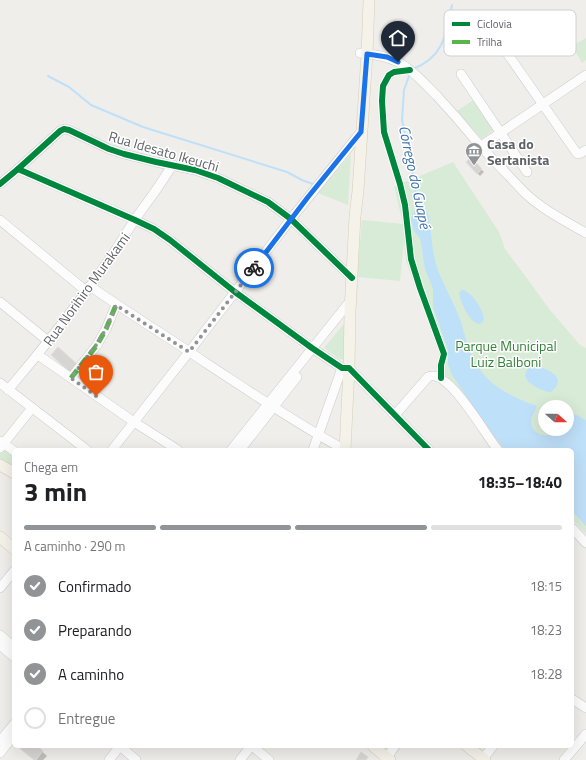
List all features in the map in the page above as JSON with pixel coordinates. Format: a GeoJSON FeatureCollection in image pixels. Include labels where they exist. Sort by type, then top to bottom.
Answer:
{"type":"FeatureCollection","features":[{"type":"Feature","properties":{"kind":"main road"},"geometry":{"type":"LineString","coordinates":[[345,448],[345,368],[350,312],[361,132],[363,54],[362,0]]}},
{"type":"Feature","properties":{"kind":"main road"},"geometry":{"type":"LineString","coordinates":[[352,273],[347,245],[354,142],[369,0]]}},
{"type":"Feature","properties":{"kind":"main road"},"geometry":{"type":"LineString","coordinates":[[0,465],[12,472]]}},
{"type":"Feature","properties":{"kind":"main road"},"geometry":{"type":"LineString","coordinates":[[0,537],[12,547]]}},
{"type":"Feature","properties":{"kind":"main road"},"geometry":{"type":"LineString","coordinates":[[375,748],[387,759]]}},
{"type":"Feature","properties":{"kind":"main road"},"geometry":{"type":"LineString","coordinates":[[469,748],[483,760]]}},
{"type":"Feature","properties":{"kind":"street"},"geometry":{"type":"LineString","coordinates":[[363,54],[387,57],[410,70],[422,80],[481,146],[526,193],[548,210],[586,233]]}},
{"type":"Feature","properties":{"kind":"street"},"geometry":{"type":"LineString","coordinates":[[509,56],[576,152],[578,154],[586,150]]}},
{"type":"Feature","properties":{"kind":"street"},"geometry":{"type":"LineString","coordinates":[[461,74],[527,172]]}},
{"type":"Feature","properties":{"kind":"street"},"geometry":{"type":"LineString","coordinates":[[481,146],[586,76]]}},
{"type":"Feature","properties":{"kind":"street","name":"Rua Idesato Ikeuchi"},"geometry":{"type":"LineString","coordinates":[[18,169],[60,131],[64,129],[69,130],[109,149],[124,154],[194,170],[218,178],[268,202],[291,219],[352,273]]}},
{"type":"Feature","properties":{"kind":"street"},"geometry":{"type":"LineString","coordinates":[[114,448],[291,219],[361,132]]}},
{"type":"Feature","properties":{"kind":"street","name":"Rua Norihiro Murakami"},"geometry":{"type":"LineString","coordinates":[[8,390],[38,354],[105,266],[135,220],[158,189],[172,165]]}},
{"type":"Feature","properties":{"kind":"street"},"geometry":{"type":"LineString","coordinates":[[0,184],[18,169],[154,229],[235,292],[314,350],[345,368],[395,415],[427,448]]}},
{"type":"Feature","properties":{"kind":"street"},"geometry":{"type":"LineString","coordinates":[[0,220],[88,289],[116,305],[318,435],[341,448]]}},
{"type":"Feature","properties":{"kind":"street"},"geometry":{"type":"LineString","coordinates":[[233,448],[246,437],[314,350],[350,300]]}},
{"type":"Feature","properties":{"kind":"street"},"geometry":{"type":"LineString","coordinates":[[0,302],[48,341]]}},
{"type":"Feature","properties":{"kind":"street"},"geometry":{"type":"LineString","coordinates":[[71,378],[106,329],[116,305]]}},
{"type":"Feature","properties":{"kind":"street"},"geometry":{"type":"LineString","coordinates":[[314,350],[350,312]]}},
{"type":"Feature","properties":{"kind":"street"},"geometry":{"type":"LineString","coordinates":[[38,354],[134,422],[175,448]]}},
{"type":"Feature","properties":{"kind":"street"},"geometry":{"type":"LineString","coordinates":[[314,448],[345,368]]}},
{"type":"Feature","properties":{"kind":"street"},"geometry":{"type":"LineString","coordinates":[[395,415],[428,377],[432,375],[436,376],[441,378],[456,391],[467,404],[497,448]]}},
{"type":"Feature","properties":{"kind":"street"},"geometry":{"type":"LineString","coordinates":[[0,383],[84,448]]}},
{"type":"Feature","properties":{"kind":"street"},"geometry":{"type":"LineString","coordinates":[[12,450],[1,444],[32,408]]}},
{"type":"Feature","properties":{"kind":"street"},"geometry":{"type":"LineString","coordinates":[[241,448],[246,437]]}},
{"type":"Feature","properties":{"kind":"street"},"geometry":{"type":"LineString","coordinates":[[574,530],[586,543]]}},
{"type":"Feature","properties":{"kind":"street"},"geometry":{"type":"LineString","coordinates":[[0,588],[12,573]]}},
{"type":"Feature","properties":{"kind":"street"},"geometry":{"type":"LineString","coordinates":[[0,635],[12,646]]}},
{"type":"Feature","properties":{"kind":"street"},"geometry":{"type":"LineString","coordinates":[[0,645],[12,655]]}},
{"type":"Feature","properties":{"kind":"street"},"geometry":{"type":"LineString","coordinates":[[574,700],[586,708]]}},
{"type":"Feature","properties":{"kind":"street"},"geometry":{"type":"LineString","coordinates":[[564,760],[586,734]]}},
{"type":"Feature","properties":{"kind":"street"},"geometry":{"type":"LineString","coordinates":[[0,753],[8,737]]}},
{"type":"Feature","properties":{"kind":"street"},"geometry":{"type":"LineString","coordinates":[[109,760],[118,748]]}},
{"type":"Feature","properties":{"kind":"street"},"geometry":{"type":"LineString","coordinates":[[122,748],[136,760]]}},
{"type":"Feature","properties":{"kind":"street"},"geometry":{"type":"LineString","coordinates":[[240,760],[250,748]]}},
{"type":"Feature","properties":{"kind":"street"},"geometry":{"type":"LineString","coordinates":[[254,748],[269,760]]}},
{"type":"Feature","properties":{"kind":"street"},"geometry":{"type":"LineString","coordinates":[[387,759],[394,748]]}},
{"type":"Feature","properties":{"kind":"street"},"geometry":{"type":"LineString","coordinates":[[483,760],[492,748]]}},
{"type":"Feature","properties":{"kind":"green space"},"geometry":{"type":"Polygon","coordinates":[[[586,38],[586,60],[582,63],[576,53],[576,44],[586,38]]]}},
{"type":"Feature","properties":{"kind":"green space"},"geometry":{"type":"Polygon","coordinates":[[[475,99],[494,129],[482,139],[457,111],[475,99]]]}},
{"type":"Feature","properties":{"kind":"green space"},"geometry":{"type":"Polygon","coordinates":[[[351,154],[348,205],[318,193],[351,154]]]}},
{"type":"Feature","properties":{"kind":"green space","name":"Parque Municipal Luiz Balboni"},"geometry":{"type":"Polygon","coordinates":[[[453,162],[499,232],[505,249],[550,310],[580,345],[586,348],[586,534],[574,521],[574,448],[500,448],[467,402],[444,373],[438,349],[406,261],[404,241],[400,281],[357,277],[362,220],[403,224],[394,186],[453,162]]]}},
{"type":"Feature","properties":{"kind":"green space"},"geometry":{"type":"Polygon","coordinates":[[[346,323],[345,361],[324,348],[346,323]]]}},
{"type":"Feature","properties":{"kind":"green space"},"geometry":{"type":"Polygon","coordinates":[[[6,449],[12,454],[12,467],[0,460],[0,453],[6,449]]]}},
{"type":"Feature","properties":{"kind":"water"},"geometry":{"type":"Polygon","coordinates":[[[419,208],[425,209],[428,214],[433,252],[438,270],[458,314],[469,349],[480,370],[488,379],[505,392],[537,406],[531,422],[532,427],[538,433],[538,436],[574,436],[574,414],[586,420],[586,526],[574,513],[574,448],[503,448],[487,427],[452,375],[448,365],[448,350],[433,307],[433,289],[425,269],[420,238],[414,231],[411,218],[414,211],[419,208]]]}},
{"type":"Feature","properties":{"kind":"water"},"geometry":{"type":"Polygon","coordinates":[[[461,290],[468,292],[477,302],[484,319],[482,323],[479,324],[475,322],[469,316],[459,294],[461,290]]]}},
{"type":"Feature","properties":{"kind":"water"},"geometry":{"type":"Polygon","coordinates":[[[533,365],[544,368],[554,374],[557,378],[558,382],[556,387],[551,392],[537,388],[528,381],[525,375],[529,366],[533,365]]]}},
{"type":"Feature","properties":{"kind":"building","name":"Casa do Sertanista"},"geometry":{"type":"Polygon","coordinates":[[[471,157],[482,169],[477,174],[466,162],[471,157]]]}},
{"type":"Feature","properties":{"kind":"building"},"geometry":{"type":"Polygon","coordinates":[[[58,347],[77,364],[70,372],[51,355],[58,347]]]}},
{"type":"Feature","properties":{"kind":"building"},"geometry":{"type":"Polygon","coordinates":[[[97,366],[104,370],[93,385],[87,381],[97,366]]]}},
{"type":"Feature","properties":{"kind":"building"},"geometry":{"type":"Polygon","coordinates":[[[19,748],[39,748],[43,751],[36,760],[19,748]]]}},
{"type":"Feature","properties":{"kind":"building"},"geometry":{"type":"Polygon","coordinates":[[[361,752],[368,757],[366,760],[356,760],[361,752]]]}},
{"type":"Feature","properties":{"kind":"waterway","name":"Córrego do Guapé"},"geometry":{"type":"LineString","coordinates":[[451,10],[452,5]]}},
{"type":"Feature","properties":{"kind":"waterway","name":"Córrego do Guapé"},"geometry":{"type":"LineString","coordinates":[[413,69],[431,58],[437,51],[444,38]]}},
{"type":"Feature","properties":{"kind":"waterway"},"geometry":{"type":"LineString","coordinates":[[48,76],[69,87],[91,105],[143,127],[287,172],[313,184]]}},
{"type":"Feature","properties":{"kind":"waterway","name":"Córrego do Guapé"},"geometry":{"type":"LineString","coordinates":[[409,76],[404,90],[402,120],[420,210]]}},
{"type":"Feature","properties":{"kind":"marked path"},"geometry":{"type":"LineString","coordinates":[[71,378],[97,345],[106,329],[116,305]]}},
{"type":"Feature","properties":{"kind":"cycle path"},"geometry":{"type":"LineString","coordinates":[[410,70],[394,72],[389,75],[383,86],[382,101],[384,132],[405,205],[411,259],[444,354],[441,365],[441,378]]}},
{"type":"Feature","properties":{"kind":"cycle path"},"geometry":{"type":"LineString","coordinates":[[0,184],[60,131],[64,129],[69,130],[109,149],[124,154],[195,170],[218,178],[268,202],[291,219],[352,278]]}},
{"type":"Feature","properties":{"kind":"cycle path"},"geometry":{"type":"LineString","coordinates":[[18,169],[154,229],[235,292],[312,348],[342,368],[349,368],[427,448]]}},
{"type":"Feature","properties":{"kind":"way so far"},"geometry":{"type":"LineString","coordinates":[[96,396],[71,378],[106,329],[116,305],[189,352],[254,268]]}},
{"type":"Feature","properties":{"kind":"place","name":"Casa do Sertanista"},"geometry":{"type":"Point","coordinates":[474,166]}},
{"type":"Feature","properties":{"kind":"route"},"geometry":{"type":"LineString","coordinates":[[254,268],[308,197],[361,132],[367,54],[387,57],[398,62]]}}]}
